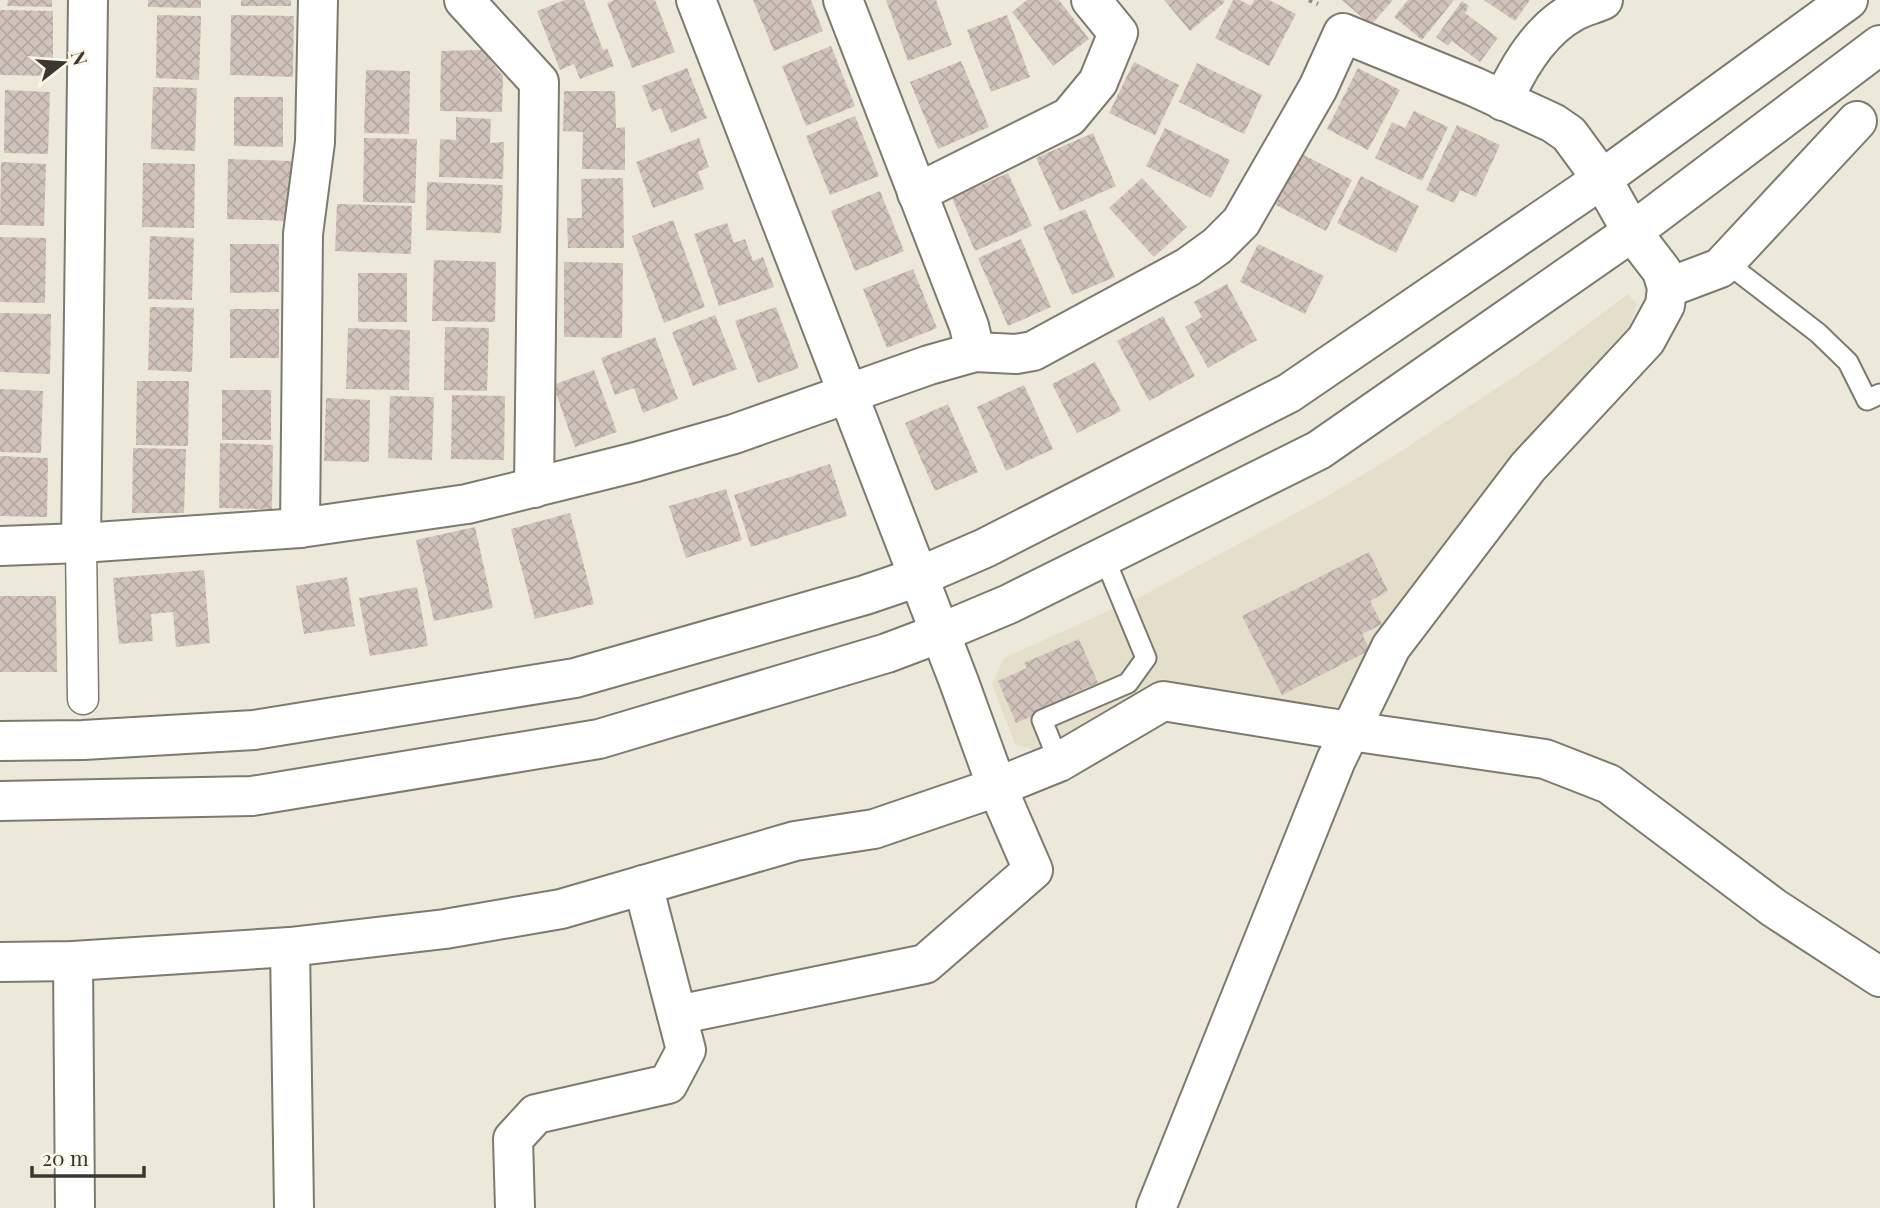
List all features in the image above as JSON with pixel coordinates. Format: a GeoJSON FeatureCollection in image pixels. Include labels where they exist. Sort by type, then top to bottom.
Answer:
{"type":"FeatureCollection","features":[{"type":"Feature","properties":{"kind":"street"},"geometry":{"type":"LineString","coordinates":[[83,699],[80,543],[88,0]]}},
{"type":"Feature","properties":{"kind":"street"},"geometry":{"type":"LineString","coordinates":[[300,528],[303,234],[316,142],[318,0]]}},
{"type":"Feature","properties":{"kind":"street"},"geometry":{"type":"LineString","coordinates":[[464,0],[539,82],[534,488]]}},
{"type":"Feature","properties":{"kind":"street"},"geometry":{"type":"LineString","coordinates":[[677,1015],[925,964],[1033,870],[997,787],[696,0]]}},
{"type":"Feature","properties":{"kind":"street"},"geometry":{"type":"LineString","coordinates":[[843,0],[969,326],[975,352]]}},
{"type":"Feature","properties":{"kind":"street"},"geometry":{"type":"LineString","coordinates":[[917,193],[1069,117],[1098,82],[1118,33],[1091,0]]}},
{"type":"Feature","properties":{"kind":"street"},"geometry":{"type":"LineString","coordinates":[[0,741],[83,740],[254,730],[575,678],[865,596],[918,577],[985,548],[1289,393],[1602,179],[1848,0]]}},
{"type":"Feature","properties":{"kind":"street"},"geometry":{"type":"LineString","coordinates":[[1503,100],[1513,77],[1533,49],[1553,26],[1581,4]]}},
{"type":"Feature","properties":{"kind":"street"},"geometry":{"type":"LineString","coordinates":[[0,546],[300,528],[467,504],[636,462],[722,437],[929,365],[975,352],[1016,354],[1033,351],[1188,267],[1217,247],[1241,222],[1318,88],[1343,33],[1553,123],[1569,134],[1602,179],[1632,232],[1662,271],[1667,288],[1664,305],[1646,340],[1528,467],[1391,647],[1336,760],[1156,1208]]}},
{"type":"Feature","properties":{"kind":"street"},"geometry":{"type":"LineString","coordinates":[[0,801],[252,796],[599,739],[887,653],[940,633],[1009,604],[1319,450],[1632,232],[1880,45]]}},
{"type":"Feature","properties":{"kind":"street"},"geometry":{"type":"LineString","coordinates":[[1667,288],[1720,268],[1857,121]]}},
{"type":"Feature","properties":{"kind":"street"},"geometry":{"type":"LineString","coordinates":[[0,962],[73,961],[290,947],[445,929],[561,909],[796,841],[874,829],[997,787],[1059,762],[1163,701],[1545,759],[1609,785],[1774,908],[1880,977]]}},
{"type":"Feature","properties":{"kind":"street"},"geometry":{"type":"LineString","coordinates":[[515,1208],[513,1139],[536,1114],[668,1084],[685,1050],[643,885]]}},
{"type":"Feature","properties":{"kind":"street"},"geometry":{"type":"LineString","coordinates":[[290,947],[294,1208]]}},
{"type":"Feature","properties":{"kind":"street"},"geometry":{"type":"LineString","coordinates":[[73,961],[75,1208]]}},
{"type":"Feature","properties":{"kind":"lane"},"geometry":{"type":"LineString","coordinates":[[1720,268],[1736,270],[1818,333],[1848,362],[1867,400],[1880,394]]}},
{"type":"Feature","properties":{"kind":"lane"},"geometry":{"type":"LineString","coordinates":[[1059,762],[1042,720],[1128,684],[1146,658],[1104,557]]}},
{"type":"Feature","properties":{"kind":"shaded area"},"geometry":{"type":"Polygon","coordinates":[[[1628,294],[1637,305],[1625,339],[1343,703],[1327,711],[1161,679],[1067,738],[1037,751],[1015,744],[992,684],[1004,658],[1142,596],[1326,497],[1538,361],[1628,294]]]}},
{"type":"Feature","properties":{"kind":"building"},"geometry":{"type":"Polygon","coordinates":[[[8,0],[52,0],[52,7],[7,6],[8,0]]]}},
{"type":"Feature","properties":{"kind":"building"},"geometry":{"type":"Polygon","coordinates":[[[148,0],[201,0],[201,8],[148,7],[148,0]]]}},
{"type":"Feature","properties":{"kind":"building"},"geometry":{"type":"Polygon","coordinates":[[[241,0],[291,0],[291,6],[241,6],[241,0]]]}},
{"type":"Feature","properties":{"kind":"building"},"geometry":{"type":"Polygon","coordinates":[[[565,0],[584,0],[603,50],[607,48],[614,66],[580,79],[574,64],[560,70],[537,11],[565,0]]]}},
{"type":"Feature","properties":{"kind":"building"},"geometry":{"type":"Polygon","coordinates":[[[614,0],[655,0],[675,52],[632,68],[607,3],[614,0]]]}},
{"type":"Feature","properties":{"kind":"building"},"geometry":{"type":"Polygon","coordinates":[[[753,0],[811,0],[823,31],[774,51],[753,0]]]}},
{"type":"Feature","properties":{"kind":"building"},"geometry":{"type":"Polygon","coordinates":[[[886,0],[936,0],[952,45],[908,61],[886,0]]]}},
{"type":"Feature","properties":{"kind":"building"},"geometry":{"type":"Polygon","coordinates":[[[1027,0],[1059,0],[1089,39],[1053,66],[1012,12],[1027,0]]]}},
{"type":"Feature","properties":{"kind":"building"},"geometry":{"type":"Polygon","coordinates":[[[1164,0],[1223,0],[1225,2],[1190,31],[1164,0]]]}},
{"type":"Feature","properties":{"kind":"building"},"geometry":{"type":"Polygon","coordinates":[[[1233,0],[1240,0],[1251,6],[1254,0],[1269,0],[1296,14],[1269,66],[1215,38],[1233,0]]]}},
{"type":"Feature","properties":{"kind":"building"},"geometry":{"type":"Polygon","coordinates":[[[1342,0],[1393,0],[1371,25],[1342,0]]]}},
{"type":"Feature","properties":{"kind":"building"},"geometry":{"type":"Polygon","coordinates":[[[1408,0],[1454,0],[1422,40],[1394,17],[1408,0]]]}},
{"type":"Feature","properties":{"kind":"building"},"geometry":{"type":"Polygon","coordinates":[[[1484,0],[1530,0],[1515,21],[1484,0]]]}},
{"type":"Feature","properties":{"kind":"building"},"geometry":{"type":"Polygon","coordinates":[[[1462,1],[1469,6],[1465,13],[1498,38],[1480,62],[1452,41],[1448,46],[1436,37],[1462,1]]]}},
{"type":"Feature","properties":{"kind":"building"},"geometry":{"type":"Polygon","coordinates":[[[0,10],[53,11],[53,76],[0,75],[0,10]]]}},
{"type":"Feature","properties":{"kind":"building"},"geometry":{"type":"Polygon","coordinates":[[[157,15],[201,16],[199,80],[156,78],[157,15]]]}},
{"type":"Feature","properties":{"kind":"building"},"geometry":{"type":"Polygon","coordinates":[[[231,15],[294,16],[293,77],[230,75],[231,15]]]}},
{"type":"Feature","properties":{"kind":"building"},"geometry":{"type":"Polygon","coordinates":[[[1007,15],[1030,77],[991,92],[967,30],[1007,15]]]}},
{"type":"Feature","properties":{"kind":"building"},"geometry":{"type":"Polygon","coordinates":[[[831,46],[855,106],[806,126],[782,66],[831,46]]]}},
{"type":"Feature","properties":{"kind":"building"},"geometry":{"type":"Polygon","coordinates":[[[482,50],[503,76],[502,112],[440,111],[441,51],[482,50]]]}},
{"type":"Feature","properties":{"kind":"building"},"geometry":{"type":"Polygon","coordinates":[[[961,61],[989,127],[938,149],[910,82],[961,61]]]}},
{"type":"Feature","properties":{"kind":"building"},"geometry":{"type":"Polygon","coordinates":[[[1134,62],[1179,85],[1155,135],[1109,113],[1134,62]]]}},
{"type":"Feature","properties":{"kind":"building"},"geometry":{"type":"Polygon","coordinates":[[[1197,63],[1262,95],[1244,134],[1179,102],[1197,63]]]}},
{"type":"Feature","properties":{"kind":"building"},"geometry":{"type":"Polygon","coordinates":[[[687,68],[707,118],[671,133],[661,108],[652,112],[642,86],[687,68]]]}},
{"type":"Feature","properties":{"kind":"building"},"geometry":{"type":"Polygon","coordinates":[[[1358,68],[1400,90],[1368,150],[1327,129],[1358,68]]]}},
{"type":"Feature","properties":{"kind":"building"},"geometry":{"type":"Polygon","coordinates":[[[366,70],[410,71],[409,134],[364,133],[366,70]]]}},
{"type":"Feature","properties":{"kind":"building"},"geometry":{"type":"Polygon","coordinates":[[[153,87],[197,88],[195,151],[151,149],[153,87]]]}},
{"type":"Feature","properties":{"kind":"building"},"geometry":{"type":"Polygon","coordinates":[[[5,90],[50,92],[48,154],[4,153],[5,90]]]}},
{"type":"Feature","properties":{"kind":"building"},"geometry":{"type":"Polygon","coordinates":[[[564,91],[615,91],[616,128],[625,127],[625,170],[582,169],[583,132],[563,131],[564,91]]]}},
{"type":"Feature","properties":{"kind":"building"},"geometry":{"type":"Polygon","coordinates":[[[234,97],[283,97],[283,147],[234,146],[234,97]]]}},
{"type":"Feature","properties":{"kind":"building"},"geometry":{"type":"Polygon","coordinates":[[[1414,111],[1448,127],[1422,181],[1375,158],[1392,122],[1405,128],[1414,111]]]}},
{"type":"Feature","properties":{"kind":"building"},"geometry":{"type":"Polygon","coordinates":[[[855,116],[879,176],[830,195],[806,136],[855,116]]]}},
{"type":"Feature","properties":{"kind":"building"},"geometry":{"type":"Polygon","coordinates":[[[456,117],[491,119],[490,143],[504,142],[503,179],[439,177],[440,139],[456,140],[456,117]]]}},
{"type":"Feature","properties":{"kind":"building"},"geometry":{"type":"Polygon","coordinates":[[[1457,125],[1500,145],[1476,197],[1460,190],[1454,203],[1426,190],[1457,125]]]}},
{"type":"Feature","properties":{"kind":"building"},"geometry":{"type":"Polygon","coordinates":[[[1165,128],[1230,160],[1211,198],[1146,166],[1165,128]]]}},
{"type":"Feature","properties":{"kind":"building"},"geometry":{"type":"Polygon","coordinates":[[[1093,133],[1116,186],[1060,211],[1036,158],[1093,133]]]}},
{"type":"Feature","properties":{"kind":"building"},"geometry":{"type":"Polygon","coordinates":[[[364,138],[417,139],[415,203],[363,202],[364,138]]]}},
{"type":"Feature","properties":{"kind":"building"},"geometry":{"type":"Polygon","coordinates":[[[699,138],[709,167],[698,172],[704,189],[653,208],[636,162],[699,138]]]}},
{"type":"Feature","properties":{"kind":"building"},"geometry":{"type":"Polygon","coordinates":[[[1298,152],[1352,180],[1326,231],[1272,203],[1298,152]]]}},
{"type":"Feature","properties":{"kind":"building"},"geometry":{"type":"Polygon","coordinates":[[[228,159],[291,161],[290,221],[227,219],[228,159]]]}},
{"type":"Feature","properties":{"kind":"building"},"geometry":{"type":"Polygon","coordinates":[[[1,162],[46,164],[44,226],[0,225],[1,162]]]}},
{"type":"Feature","properties":{"kind":"building"},"geometry":{"type":"Polygon","coordinates":[[[143,163],[195,164],[194,228],[142,227],[143,163]]]}},
{"type":"Feature","properties":{"kind":"building"},"geometry":{"type":"Polygon","coordinates":[[[1008,173],[1032,226],[975,251],[952,198],[1008,173]]]}},
{"type":"Feature","properties":{"kind":"building"},"geometry":{"type":"Polygon","coordinates":[[[1361,176],[1419,206],[1396,253],[1337,223],[1361,176]]]}},
{"type":"Feature","properties":{"kind":"building"},"geometry":{"type":"Polygon","coordinates":[[[623,178],[624,248],[568,248],[567,218],[582,218],[581,179],[623,178]]]}},
{"type":"Feature","properties":{"kind":"building"},"geometry":{"type":"Polygon","coordinates":[[[1142,178],[1187,227],[1154,257],[1109,208],[1142,178]]]}},
{"type":"Feature","properties":{"kind":"building"},"geometry":{"type":"Polygon","coordinates":[[[427,182],[503,185],[501,233],[426,230],[427,182]]]}},
{"type":"Feature","properties":{"kind":"building"},"geometry":{"type":"Polygon","coordinates":[[[880,191],[904,251],[855,271],[831,211],[880,191]]]}},
{"type":"Feature","properties":{"kind":"building"},"geometry":{"type":"Polygon","coordinates":[[[337,204],[412,206],[411,254],[335,251],[337,204]]]}},
{"type":"Feature","properties":{"kind":"building"},"geometry":{"type":"Polygon","coordinates":[[[1085,209],[1115,277],[1072,295],[1043,227],[1085,209]]]}},
{"type":"Feature","properties":{"kind":"building"},"geometry":{"type":"Polygon","coordinates":[[[673,220],[705,307],[664,323],[632,236],[673,220]]]}},
{"type":"Feature","properties":{"kind":"building"},"geometry":{"type":"Polygon","coordinates":[[[727,223],[734,243],[745,239],[753,261],[763,257],[774,287],[719,306],[694,234],[727,223]]]}},
{"type":"Feature","properties":{"kind":"building"},"geometry":{"type":"Polygon","coordinates":[[[150,236],[194,238],[192,300],[148,299],[150,236]]]}},
{"type":"Feature","properties":{"kind":"building"},"geometry":{"type":"Polygon","coordinates":[[[0,237],[46,238],[45,303],[0,302],[0,237]]]}},
{"type":"Feature","properties":{"kind":"building"},"geometry":{"type":"Polygon","coordinates":[[[1021,239],[1051,307],[1008,326],[978,258],[1021,239]]]}},
{"type":"Feature","properties":{"kind":"building"},"geometry":{"type":"Polygon","coordinates":[[[230,244],[279,244],[279,292],[230,293],[230,244]]]}},
{"type":"Feature","properties":{"kind":"building"},"geometry":{"type":"Polygon","coordinates":[[[1258,244],[1324,276],[1305,314],[1240,282],[1258,244]]]}},
{"type":"Feature","properties":{"kind":"building"},"geometry":{"type":"Polygon","coordinates":[[[434,260],[496,262],[495,322],[432,321],[434,260]]]}},
{"type":"Feature","properties":{"kind":"building"},"geometry":{"type":"Polygon","coordinates":[[[564,262],[623,263],[622,338],[564,337],[564,262]]]}},
{"type":"Feature","properties":{"kind":"building"},"geometry":{"type":"Polygon","coordinates":[[[913,269],[937,328],[887,348],[863,289],[913,269]]]}},
{"type":"Feature","properties":{"kind":"building"},"geometry":{"type":"Polygon","coordinates":[[[358,273],[407,273],[407,322],[358,322],[358,273]]]}},
{"type":"Feature","properties":{"kind":"building"},"geometry":{"type":"Polygon","coordinates":[[[1227,284],[1257,340],[1208,368],[1185,327],[1202,317],[1194,302],[1227,284]]]}},
{"type":"Feature","properties":{"kind":"building"},"geometry":{"type":"Polygon","coordinates":[[[150,307],[194,308],[192,372],[148,370],[150,307]]]}},
{"type":"Feature","properties":{"kind":"building"},"geometry":{"type":"Polygon","coordinates":[[[776,307],[799,368],[758,383],[735,321],[776,307]]]}},
{"type":"Feature","properties":{"kind":"building"},"geometry":{"type":"Polygon","coordinates":[[[230,309],[279,309],[279,358],[230,358],[230,309]]]}},
{"type":"Feature","properties":{"kind":"building"},"geometry":{"type":"Polygon","coordinates":[[[0,313],[51,314],[50,374],[0,372],[0,313]]]}},
{"type":"Feature","properties":{"kind":"building"},"geometry":{"type":"Polygon","coordinates":[[[715,315],[737,369],[693,386],[672,332],[715,315]]]}},
{"type":"Feature","properties":{"kind":"building"},"geometry":{"type":"Polygon","coordinates":[[[1163,316],[1195,376],[1149,401],[1117,341],[1163,316]]]}},
{"type":"Feature","properties":{"kind":"building"},"geometry":{"type":"Polygon","coordinates":[[[445,327],[489,328],[487,391],[444,390],[445,327]]]}},
{"type":"Feature","properties":{"kind":"building"},"geometry":{"type":"Polygon","coordinates":[[[348,328],[410,330],[409,390],[346,389],[348,328]]]}},
{"type":"Feature","properties":{"kind":"building"},"geometry":{"type":"Polygon","coordinates":[[[655,337],[678,399],[643,413],[634,388],[615,395],[601,358],[655,337]]]}},
{"type":"Feature","properties":{"kind":"building"},"geometry":{"type":"Polygon","coordinates":[[[1095,362],[1121,411],[1077,433],[1052,384],[1095,362]]]}},
{"type":"Feature","properties":{"kind":"building"},"geometry":{"type":"Polygon","coordinates":[[[594,370],[617,432],[575,447],[553,385],[594,370]]]}},
{"type":"Feature","properties":{"kind":"building"},"geometry":{"type":"Polygon","coordinates":[[[137,381],[189,381],[188,446],[136,445],[137,381]]]}},
{"type":"Feature","properties":{"kind":"building"},"geometry":{"type":"Polygon","coordinates":[[[1024,385],[1053,449],[1006,471],[977,407],[1024,385]]]}},
{"type":"Feature","properties":{"kind":"building"},"geometry":{"type":"Polygon","coordinates":[[[0,389],[43,391],[41,453],[0,452],[0,389]]]}},
{"type":"Feature","properties":{"kind":"building"},"geometry":{"type":"Polygon","coordinates":[[[222,390],[271,390],[271,440],[222,440],[222,390]]]}},
{"type":"Feature","properties":{"kind":"building"},"geometry":{"type":"Polygon","coordinates":[[[452,395],[505,396],[504,460],[451,459],[452,395]]]}},
{"type":"Feature","properties":{"kind":"building"},"geometry":{"type":"Polygon","coordinates":[[[390,396],[434,397],[432,460],[388,458],[390,396]]]}},
{"type":"Feature","properties":{"kind":"building"},"geometry":{"type":"Polygon","coordinates":[[[326,398],[370,400],[369,462],[324,461],[326,398]]]}},
{"type":"Feature","properties":{"kind":"building"},"geometry":{"type":"Polygon","coordinates":[[[948,404],[978,472],[935,491],[905,423],[948,404]]]}},
{"type":"Feature","properties":{"kind":"building"},"geometry":{"type":"Polygon","coordinates":[[[220,443],[273,445],[272,509],[219,508],[220,443]]]}},
{"type":"Feature","properties":{"kind":"building"},"geometry":{"type":"Polygon","coordinates":[[[133,448],[186,449],[184,513],[132,513],[133,448]]]}},
{"type":"Feature","properties":{"kind":"building"},"geometry":{"type":"Polygon","coordinates":[[[0,456],[48,458],[47,517],[0,516],[0,456]]]}},
{"type":"Feature","properties":{"kind":"building"},"geometry":{"type":"Polygon","coordinates":[[[830,464],[847,516],[751,547],[734,495],[830,464]]]}},
{"type":"Feature","properties":{"kind":"building"},"geometry":{"type":"Polygon","coordinates":[[[726,489],[742,540],[686,558],[669,506],[726,489]]]}},
{"type":"Feature","properties":{"kind":"building"},"geometry":{"type":"Polygon","coordinates":[[[570,513],[594,604],[535,619],[511,529],[570,513]]]}},
{"type":"Feature","properties":{"kind":"building"},"geometry":{"type":"Polygon","coordinates":[[[475,527],[493,608],[434,621],[416,540],[475,527]]]}},
{"type":"Feature","properties":{"kind":"building"},"geometry":{"type":"Polygon","coordinates":[[[1369,552],[1388,591],[1370,601],[1382,624],[1362,634],[1370,650],[1282,695],[1242,616],[1369,552]]]}},
{"type":"Feature","properties":{"kind":"building"},"geometry":{"type":"Polygon","coordinates":[[[204,570],[210,643],[176,647],[173,612],[151,614],[153,641],[119,644],[113,578],[204,570]]]}},
{"type":"Feature","properties":{"kind":"building"},"geometry":{"type":"Polygon","coordinates":[[[347,577],[355,626],[304,634],[296,586],[347,577]]]}},
{"type":"Feature","properties":{"kind":"building"},"geometry":{"type":"Polygon","coordinates":[[[417,587],[428,646],[370,656],[359,598],[417,587]]]}},
{"type":"Feature","properties":{"kind":"building"},"geometry":{"type":"Polygon","coordinates":[[[0,596],[56,596],[57,672],[0,672],[0,596]]]}},
{"type":"Feature","properties":{"kind":"building"},"geometry":{"type":"Polygon","coordinates":[[[1079,639],[1098,683],[1069,695],[1071,700],[1016,723],[998,681],[1027,668],[1024,663],[1079,639]]]}}]}
